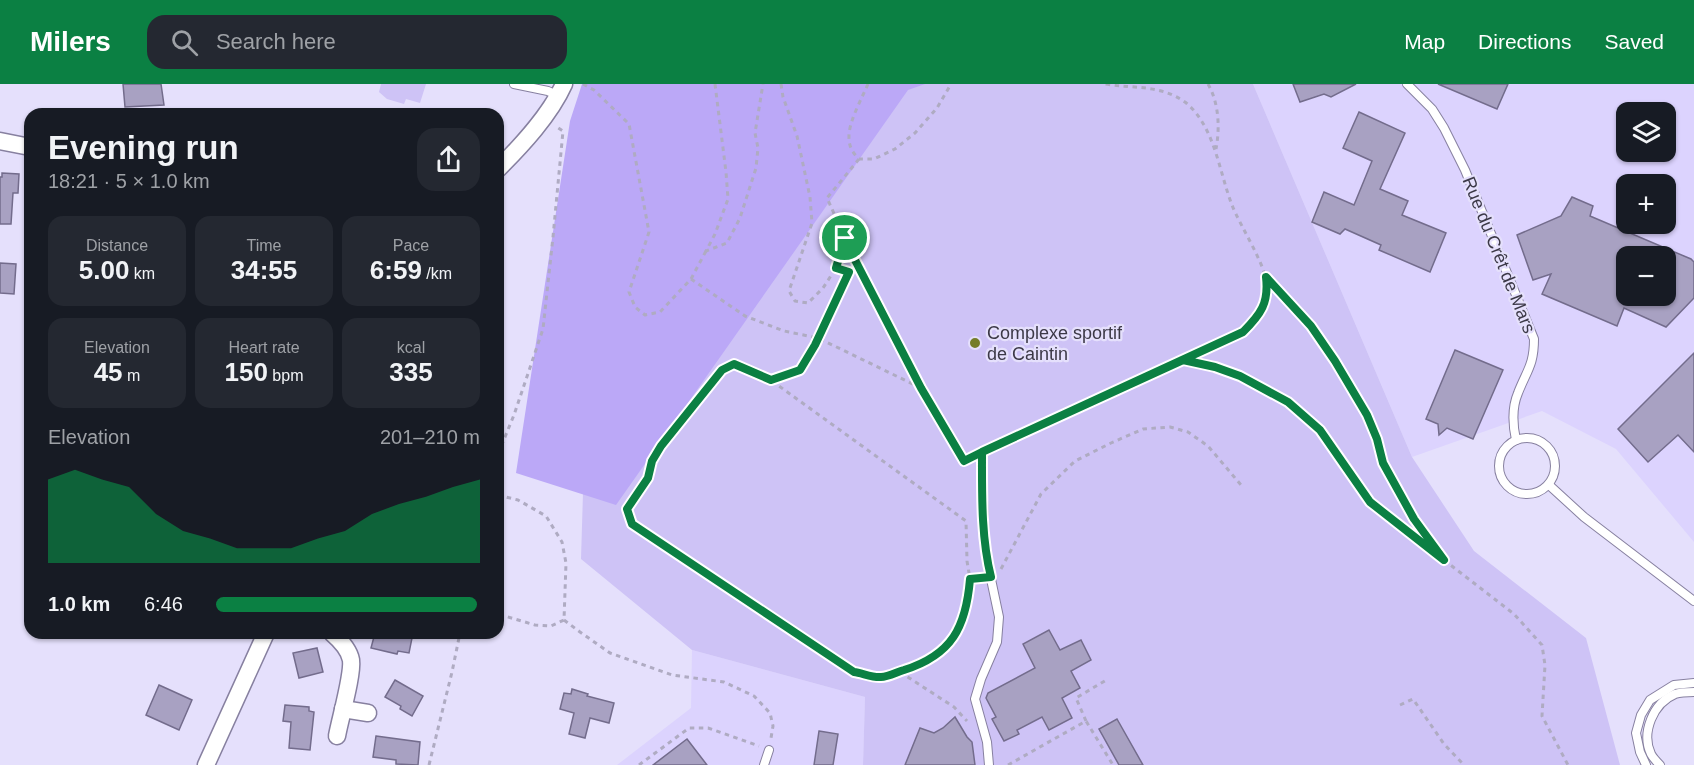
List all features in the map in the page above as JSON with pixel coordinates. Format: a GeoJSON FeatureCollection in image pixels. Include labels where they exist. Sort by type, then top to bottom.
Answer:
{"type":"FeatureCollection","features":[{"type":"Feature","properties":{"kind":"street"},"geometry":{"type":"LineString","coordinates":[[504,162],[543,118],[562,90]]}},
{"type":"Feature","properties":{"kind":"street"},"geometry":{"type":"LineString","coordinates":[[0,141],[24,146]]}},
{"type":"Feature","properties":{"kind":"street"},"geometry":{"type":"LineString","coordinates":[[206,765],[263,639]]}},
{"type":"Feature","properties":{"kind":"street"},"geometry":{"type":"LineString","coordinates":[[337,736],[351,662],[347,649],[339,639]]}},
{"type":"Feature","properties":{"kind":"street"},"geometry":{"type":"LineString","coordinates":[[343,709],[368,713]]}},
{"type":"Feature","properties":{"kind":"lane"},"geometry":{"type":"LineString","coordinates":[[514,84],[548,91],[562,90]]}},
{"type":"Feature","properties":{"kind":"lane","name":"Rue du Crêt de Mars"},"geometry":{"type":"LineString","coordinates":[[1407,84],[1432,109],[1455,149],[1534,339],[1534,355],[1529,372],[1517,395],[1513,426],[1516,440]]}},
{"type":"Feature","properties":{"kind":"lane"},"geometry":{"type":"LineString","coordinates":[[1526,438],[1546,445],[1553,454],[1556,465],[1549,485],[1531,495],[1521,495],[1511,491],[1499,474],[1498,464],[1501,454],[1516,440],[1526,438]]}},
{"type":"Feature","properties":{"kind":"lane"},"geometry":{"type":"LineString","coordinates":[[982,452],[983,515],[988,565],[999,617],[997,642],[975,699],[987,742],[989,765]]}},
{"type":"Feature","properties":{"kind":"lane"},"geometry":{"type":"LineString","coordinates":[[1549,485],[1584,517],[1694,602]]}},
{"type":"Feature","properties":{"kind":"lane"},"geometry":{"type":"LineString","coordinates":[[1646,765],[1640,752],[1636,733],[1641,715],[1650,700],[1674,685],[1694,683]]}},
{"type":"Feature","properties":{"kind":"lane"},"geometry":{"type":"LineString","coordinates":[[1660,765],[1652,755],[1648,742],[1651,718],[1660,704],[1674,695],[1694,692]]}},
{"type":"Feature","properties":{"kind":"lane"},"geometry":{"type":"LineString","coordinates":[[764,765],[769,750]]}},
{"type":"Feature","properties":{"kind":"path"},"geometry":{"type":"LineString","coordinates":[[583,84],[594,90],[629,124],[649,232],[629,292],[635,307],[645,315],[660,312],[691,279],[715,234],[728,199],[715,84]]}},
{"type":"Feature","properties":{"kind":"path"},"geometry":{"type":"LineString","coordinates":[[706,251],[727,243],[740,218],[756,168],[758,148],[756,133],[763,84]]}},
{"type":"Feature","properties":{"kind":"path"},"geometry":{"type":"LineString","coordinates":[[781,84],[783,97],[797,136],[812,223],[789,291],[795,301],[808,303],[823,288],[836,268],[845,238]]}},
{"type":"Feature","properties":{"kind":"path"},"geometry":{"type":"LineString","coordinates":[[868,84],[852,124],[849,138],[853,152],[859,159],[874,159],[895,149],[915,133],[937,108],[951,84]]}},
{"type":"Feature","properties":{"kind":"path"},"geometry":{"type":"LineString","coordinates":[[1106,84],[1146,87],[1167,92],[1185,103],[1198,116],[1215,151],[1232,206],[1266,277],[1311,326],[1335,361],[1367,415],[1377,439],[1383,463],[1414,519],[1444,560]]}},
{"type":"Feature","properties":{"kind":"path"},"geometry":{"type":"LineString","coordinates":[[1208,84],[1214,94],[1218,117],[1215,151]]}},
{"type":"Feature","properties":{"kind":"path"},"geometry":{"type":"LineString","coordinates":[[504,439],[543,329],[563,131],[543,118]]}},
{"type":"Feature","properties":{"kind":"path"},"geometry":{"type":"LineString","coordinates":[[859,159],[827,198],[855,260],[921,388],[964,461],[1243,332],[1258,318],[1265,302],[1268,291],[1266,277]]}},
{"type":"Feature","properties":{"kind":"path"},"geometry":{"type":"LineString","coordinates":[[836,268],[849,272],[860,270]]}},
{"type":"Feature","properties":{"kind":"path"},"geometry":{"type":"LineString","coordinates":[[771,380],[800,370],[809,357],[849,272]]}},
{"type":"Feature","properties":{"kind":"path"},"geometry":{"type":"LineString","coordinates":[[691,279],[745,316],[784,331],[818,338],[921,388]]}},
{"type":"Feature","properties":{"kind":"path"},"geometry":{"type":"LineString","coordinates":[[1183,360],[1215,367],[1240,376],[1288,402],[1320,430],[1370,502],[1514,614],[1542,645],[1545,665],[1542,716],[1568,765]]}},
{"type":"Feature","properties":{"kind":"path"},"geometry":{"type":"LineString","coordinates":[[734,364],[771,380],[966,521],[970,579],[968,604],[957,633],[939,654],[915,666],[881,677],[854,672],[632,524],[627,509],[648,478],[652,461],[685,416],[722,370],[734,364]]}},
{"type":"Feature","properties":{"kind":"path"},"geometry":{"type":"LineString","coordinates":[[970,579],[991,577],[1001,568],[1041,494],[1075,461],[1143,429],[1170,427],[1188,432],[1208,446],[1241,484]]}},
{"type":"Feature","properties":{"kind":"path"},"geometry":{"type":"LineString","coordinates":[[504,496],[518,500],[546,516],[562,542],[566,563],[564,620]]}},
{"type":"Feature","properties":{"kind":"path"},"geometry":{"type":"LineString","coordinates":[[504,616],[535,625],[550,626],[564,620]]}},
{"type":"Feature","properties":{"kind":"path"},"geometry":{"type":"LineString","coordinates":[[564,620],[610,653],[672,675],[724,681],[754,696],[770,713],[773,726],[769,750],[708,728],[689,728],[639,765]]}},
{"type":"Feature","properties":{"kind":"path"},"geometry":{"type":"LineString","coordinates":[[429,765],[459,639]]}},
{"type":"Feature","properties":{"kind":"path"},"geometry":{"type":"LineString","coordinates":[[899,671],[954,707],[987,742]]}},
{"type":"Feature","properties":{"kind":"path"},"geometry":{"type":"LineString","coordinates":[[1108,679],[1077,698],[1086,721],[1113,765]]}},
{"type":"Feature","properties":{"kind":"path"},"geometry":{"type":"LineString","coordinates":[[1400,705],[1413,699],[1444,744],[1464,765]]}},
{"type":"Feature","properties":{"kind":"path"},"geometry":{"type":"LineString","coordinates":[[1008,765],[1086,721]]}},
{"type":"Feature","properties":{"kind":"shaded area"},"geometry":{"type":"Polygon","coordinates":[[[381,84],[426,84],[420,103],[406,99],[404,104],[387,99],[379,92],[381,84]]]}},
{"type":"Feature","properties":{"kind":"shaded area"},"geometry":{"type":"Polygon","coordinates":[[[582,84],[925,84],[908,90],[616,505],[516,473],[570,121],[582,84]]]}},
{"type":"Feature","properties":{"kind":"shaded area","name":"Complexe sportif de Caintin"},"geometry":{"type":"Polygon","coordinates":[[[620,84],[1253,84],[1412,457],[1474,551],[1586,638],[1620,765],[863,765],[865,697],[692,650],[581,559],[591,229],[620,84]]]}},
{"type":"Feature","properties":{"kind":"shaded area"},"geometry":{"type":"Polygon","coordinates":[[[1253,84],[1694,84],[1694,542],[1616,449],[1542,411],[1412,457],[1253,84]]]}},
{"type":"Feature","properties":{"kind":"shaded area"},"geometry":{"type":"Polygon","coordinates":[[[692,650],[865,697],[863,765],[617,765],[691,708],[692,650]]]}},
{"type":"Feature","properties":{"kind":"building"},"geometry":{"type":"Polygon","coordinates":[[[123,84],[161,84],[164,105],[125,107],[123,84]]]}},
{"type":"Feature","properties":{"kind":"building"},"geometry":{"type":"Polygon","coordinates":[[[1293,84],[1356,84],[1331,97],[1324,94],[1300,102],[1293,84]]]}},
{"type":"Feature","properties":{"kind":"building"},"geometry":{"type":"Polygon","coordinates":[[[1438,84],[1508,84],[1497,109],[1438,84]]]}},
{"type":"Feature","properties":{"kind":"building"},"geometry":{"type":"Polygon","coordinates":[[[1359,112],[1405,133],[1380,189],[1408,201],[1402,215],[1446,233],[1430,272],[1379,250],[1381,245],[1345,229],[1340,234],[1312,222],[1324,192],[1354,205],[1372,161],[1343,148],[1359,112]]]}},
{"type":"Feature","properties":{"kind":"building"},"geometry":{"type":"Polygon","coordinates":[[[2,173],[19,174],[18,193],[13,193],[11,224],[0,224],[0,177],[2,173]]]}},
{"type":"Feature","properties":{"kind":"building"},"geometry":{"type":"Polygon","coordinates":[[[1572,197],[1593,206],[1590,216],[1616,227],[1616,234],[1632,234],[1660,246],[1616,246],[1616,306],[1676,306],[1676,253],[1694,262],[1694,298],[1666,327],[1624,308],[1617,326],[1542,294],[1551,274],[1533,280],[1517,235],[1561,216],[1572,197]]]}},
{"type":"Feature","properties":{"kind":"building"},"geometry":{"type":"Polygon","coordinates":[[[0,263],[16,264],[14,294],[0,293],[0,263]]]}},
{"type":"Feature","properties":{"kind":"building"},"geometry":{"type":"Polygon","coordinates":[[[1455,350],[1503,370],[1473,439],[1447,428],[1439,435],[1438,424],[1426,419],[1455,350]]]}},
{"type":"Feature","properties":{"kind":"building"},"geometry":{"type":"Polygon","coordinates":[[[1694,353],[1694,452],[1678,435],[1648,462],[1618,429],[1694,353]]]}},
{"type":"Feature","properties":{"kind":"building"},"geometry":{"type":"Polygon","coordinates":[[[1049,630],[1060,650],[1081,640],[1091,660],[1071,671],[1080,688],[1062,698],[1072,718],[1049,730],[1042,717],[1017,730],[1019,734],[1004,741],[992,719],[996,717],[986,698],[988,693],[1035,668],[1023,644],[1049,630]]]}},
{"type":"Feature","properties":{"kind":"building"},"geometry":{"type":"Polygon","coordinates":[[[373,639],[412,639],[409,653],[398,651],[397,654],[371,648],[373,639]]]}},
{"type":"Feature","properties":{"kind":"building"},"geometry":{"type":"Polygon","coordinates":[[[317,648],[323,672],[299,678],[293,653],[317,648]]]}},
{"type":"Feature","properties":{"kind":"building"},"geometry":{"type":"Polygon","coordinates":[[[395,680],[423,696],[412,716],[400,709],[401,706],[385,697],[395,680]]]}},
{"type":"Feature","properties":{"kind":"building"},"geometry":{"type":"Polygon","coordinates":[[[159,685],[192,700],[179,730],[146,715],[159,685]]]}},
{"type":"Feature","properties":{"kind":"building"},"geometry":{"type":"Polygon","coordinates":[[[572,689],[588,694],[587,696],[614,703],[609,723],[590,718],[585,738],[569,734],[574,713],[560,709],[564,693],[571,694],[572,689]]]}},
{"type":"Feature","properties":{"kind":"building"},"geometry":{"type":"Polygon","coordinates":[[[285,705],[309,707],[309,711],[314,712],[310,750],[289,748],[291,722],[283,721],[285,705]]]}},
{"type":"Feature","properties":{"kind":"building"},"geometry":{"type":"Polygon","coordinates":[[[955,717],[972,742],[975,765],[905,765],[920,728],[934,733],[955,717]]]}},
{"type":"Feature","properties":{"kind":"building"},"geometry":{"type":"Polygon","coordinates":[[[1117,719],[1143,765],[1119,765],[1099,729],[1117,719]]]}},
{"type":"Feature","properties":{"kind":"building"},"geometry":{"type":"Polygon","coordinates":[[[819,731],[838,734],[833,765],[814,765],[819,731]]]}},
{"type":"Feature","properties":{"kind":"building"},"geometry":{"type":"Polygon","coordinates":[[[376,736],[420,742],[418,765],[396,764],[396,760],[373,757],[376,736]]]}},
{"type":"Feature","properties":{"kind":"building"},"geometry":{"type":"Polygon","coordinates":[[[687,739],[707,765],[653,765],[687,739]]]}},
{"type":"Feature","properties":{"kind":"place","name":"Complexe sportif de Caintin"},"geometry":{"type":"Point","coordinates":[975,343]}},
{"type":"Feature","properties":{"kind":"route"},"geometry":{"type":"LineString","coordinates":[[845,238],[836,268],[849,272],[815,345],[800,370],[771,380],[734,364],[722,370],[661,446],[652,461],[648,478],[627,509],[632,524],[854,672],[881,677],[915,666],[939,654],[957,633],[968,604],[970,579],[991,577],[983,515],[982,452],[1243,332],[1258,318],[1265,302],[1268,291],[1266,277],[1311,326],[1335,361],[1367,415],[1377,439],[1383,463],[1414,519],[1444,560],[1370,502],[1320,430],[1288,402],[1240,376],[1215,367],[1183,360],[982,452],[964,461],[921,388],[845,238]]}}]}
